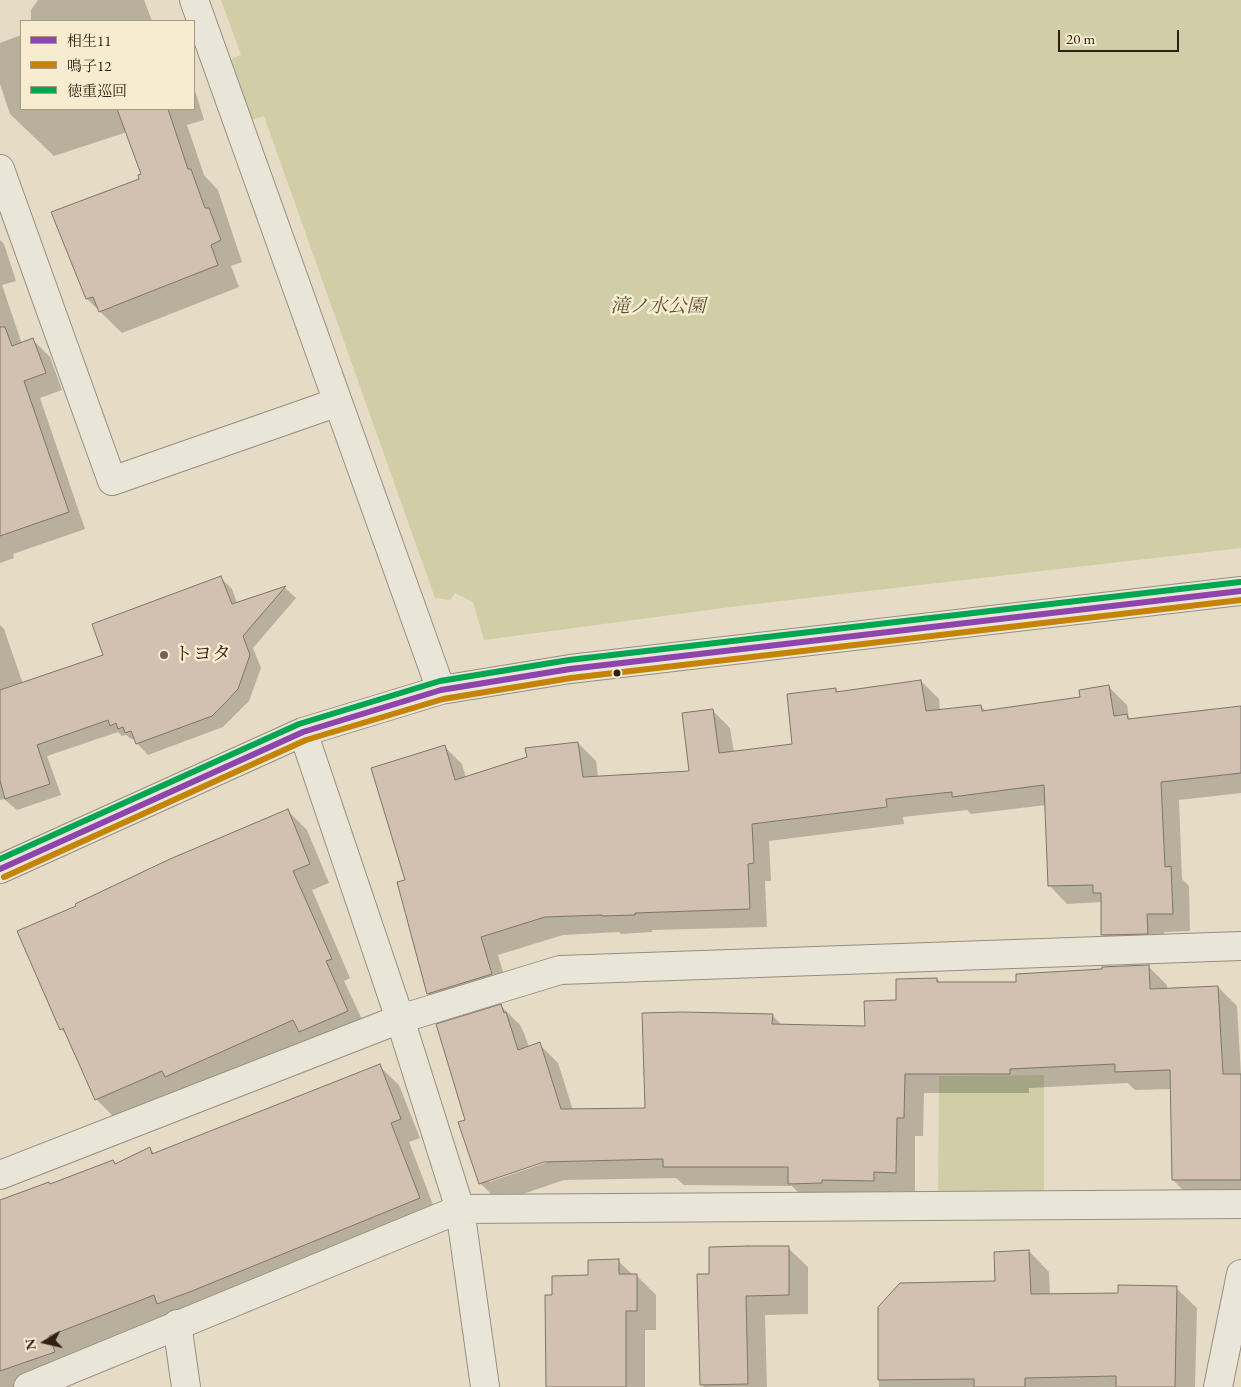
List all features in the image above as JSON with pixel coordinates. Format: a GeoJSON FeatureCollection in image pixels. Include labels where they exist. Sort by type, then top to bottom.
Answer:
{"type":"FeatureCollection","features":[{"type":"Feature","properties":{"kind":"street"},"geometry":{"type":"LineString","coordinates":[[194,0],[441,690]]}},
{"type":"Feature","properties":{"kind":"street"},"geometry":{"type":"LineString","coordinates":[[0,169],[112,481],[338,402]]}},
{"type":"Feature","properties":{"kind":"street"},"geometry":{"type":"LineString","coordinates":[[0,869],[303,732],[441,690],[580,668],[1241,591]]}},
{"type":"Feature","properties":{"kind":"street"},"geometry":{"type":"LineString","coordinates":[[303,732],[400,1019],[460,1209],[485,1387]]}},
{"type":"Feature","properties":{"kind":"street"},"geometry":{"type":"LineString","coordinates":[[0,1175],[400,1019],[560,970],[1241,946]]}},
{"type":"Feature","properties":{"kind":"street"},"geometry":{"type":"LineString","coordinates":[[28,1387],[460,1209],[1241,1204]]}},
{"type":"Feature","properties":{"kind":"street"},"geometry":{"type":"LineString","coordinates":[[1218,1387],[1241,1274]]}},
{"type":"Feature","properties":{"kind":"street"},"geometry":{"type":"LineString","coordinates":[[177,1324],[186,1387]]}},
{"type":"Feature","properties":{"kind":"green space","name":"滝ノ水公園"},"geometry":{"type":"Polygon","coordinates":[[[221,0],[1241,0],[1241,548],[738,606],[484,640],[473,602],[455,593],[450,600],[435,598],[264,116],[252,120],[231,59],[241,55],[221,0]]]}},
{"type":"Feature","properties":{"kind":"green space"},"geometry":{"type":"Polygon","coordinates":[[[1044,1075],[1044,1191],[938,1191],[939,1076],[1044,1075]]]}},
{"type":"Feature","properties":{"kind":"building"},"geometry":{"type":"Polygon","coordinates":[[[117,110],[168,110],[188,169],[191,169],[205,208],[209,208],[221,240],[211,245],[218,265],[99,312],[93,297],[86,299],[51,212],[139,179],[138,175],[141,174],[117,110]]]}},
{"type":"Feature","properties":{"kind":"building"},"geometry":{"type":"Polygon","coordinates":[[[0,327],[5,327],[12,346],[33,338],[46,373],[24,381],[69,512],[0,536],[0,327]]]}},
{"type":"Feature","properties":{"kind":"building"},"geometry":{"type":"Polygon","coordinates":[[[221,576],[232,604],[286,586],[243,636],[250,655],[238,689],[227,701],[212,716],[136,744],[131,731],[125,733],[123,727],[118,729],[116,723],[110,726],[108,720],[37,745],[50,784],[5,799],[0,780],[0,690],[103,655],[92,624],[221,576]]]}},
{"type":"Feature","properties":{"kind":"building"},"geometry":{"type":"Polygon","coordinates":[[[921,680],[926,711],[981,705],[982,711],[1080,697],[1079,690],[1109,685],[1114,716],[1127,714],[1128,719],[1241,706],[1241,773],[1161,782],[1165,867],[1171,866],[1173,914],[1147,914],[1148,934],[1101,935],[1101,893],[1093,893],[1093,885],[1048,886],[1044,785],[952,797],[952,792],[886,799],[887,807],[752,824],[754,863],[748,864],[750,909],[635,913],[635,915],[545,917],[481,937],[492,974],[427,994],[397,882],[405,880],[371,768],[445,745],[455,780],[527,757],[525,748],[578,742],[583,777],[689,771],[682,713],[713,709],[719,753],[792,744],[787,694],[836,688],[836,692],[921,680]]]}},
{"type":"Feature","properties":{"kind":"building"},"geometry":{"type":"Polygon","coordinates":[[[288,809],[310,864],[293,871],[332,959],[326,961],[348,1011],[299,1032],[293,1020],[165,1077],[162,1071],[95,1100],[63,1028],[60,1030],[17,931],[76,906],[75,904],[170,859],[288,809]]]}},
{"type":"Feature","properties":{"kind":"building"},"geometry":{"type":"Polygon","coordinates":[[[1149,965],[1150,989],[1218,986],[1223,1074],[1241,1074],[1241,1180],[1172,1180],[1170,1070],[1115,1072],[1115,1064],[1010,1069],[1010,1074],[905,1074],[904,1118],[897,1118],[896,1173],[874,1172],[874,1181],[822,1180],[822,1183],[788,1184],[788,1167],[663,1167],[663,1159],[544,1162],[479,1184],[458,1122],[465,1120],[436,1024],[501,1004],[504,1013],[506,1012],[518,1050],[540,1042],[561,1109],[645,1108],[642,1013],[773,1014],[772,1024],[865,1026],[864,1001],[896,1000],[896,979],[937,978],[937,982],[1016,982],[1016,974],[1149,965]]]}},
{"type":"Feature","properties":{"kind":"building"},"geometry":{"type":"Polygon","coordinates":[[[380,1064],[401,1119],[391,1123],[420,1198],[192,1291],[157,1304],[154,1295],[49,1336],[55,1352],[0,1371],[0,1200],[49,1182],[50,1184],[113,1160],[115,1164],[150,1147],[152,1154],[380,1064]]]}},
{"type":"Feature","properties":{"kind":"building"},"geometry":{"type":"Polygon","coordinates":[[[789,1246],[789,1295],[746,1296],[748,1384],[700,1385],[697,1274],[709,1274],[709,1247],[789,1246]]]}},
{"type":"Feature","properties":{"kind":"building"},"geometry":{"type":"Polygon","coordinates":[[[1029,1250],[1031,1294],[1118,1293],[1118,1285],[1177,1286],[1175,1387],[1116,1387],[1116,1376],[1025,1378],[1025,1387],[974,1387],[974,1379],[878,1380],[878,1307],[900,1283],[995,1281],[994,1252],[1029,1250]]]}},
{"type":"Feature","properties":{"kind":"building"},"geometry":{"type":"Polygon","coordinates":[[[619,1259],[619,1274],[637,1274],[637,1311],[626,1311],[626,1387],[546,1387],[545,1295],[552,1295],[552,1276],[588,1275],[588,1260],[619,1259]]]}},
{"type":"Feature","properties":{"kind":"transit line","name":"徳重巡回"},"geometry":{"type":"LineString","coordinates":[[0,859],[299,724],[440,681],[569,660],[1240,582]]}},
{"type":"Feature","properties":{"kind":"transit line","name":"相生11"},"geometry":{"type":"LineString","coordinates":[[0,869],[303,732],[441,690],[570,669],[1241,591]]}},
{"type":"Feature","properties":{"kind":"transit line","name":"鳴子12"},"geometry":{"type":"LineString","coordinates":[[4,877],[306,740],[443,699],[571,678],[1241,600]]}},
{"type":"Feature","properties":{"kind":"place","name":"トヨタ"},"geometry":{"type":"Point","coordinates":[164,655]}}]}
